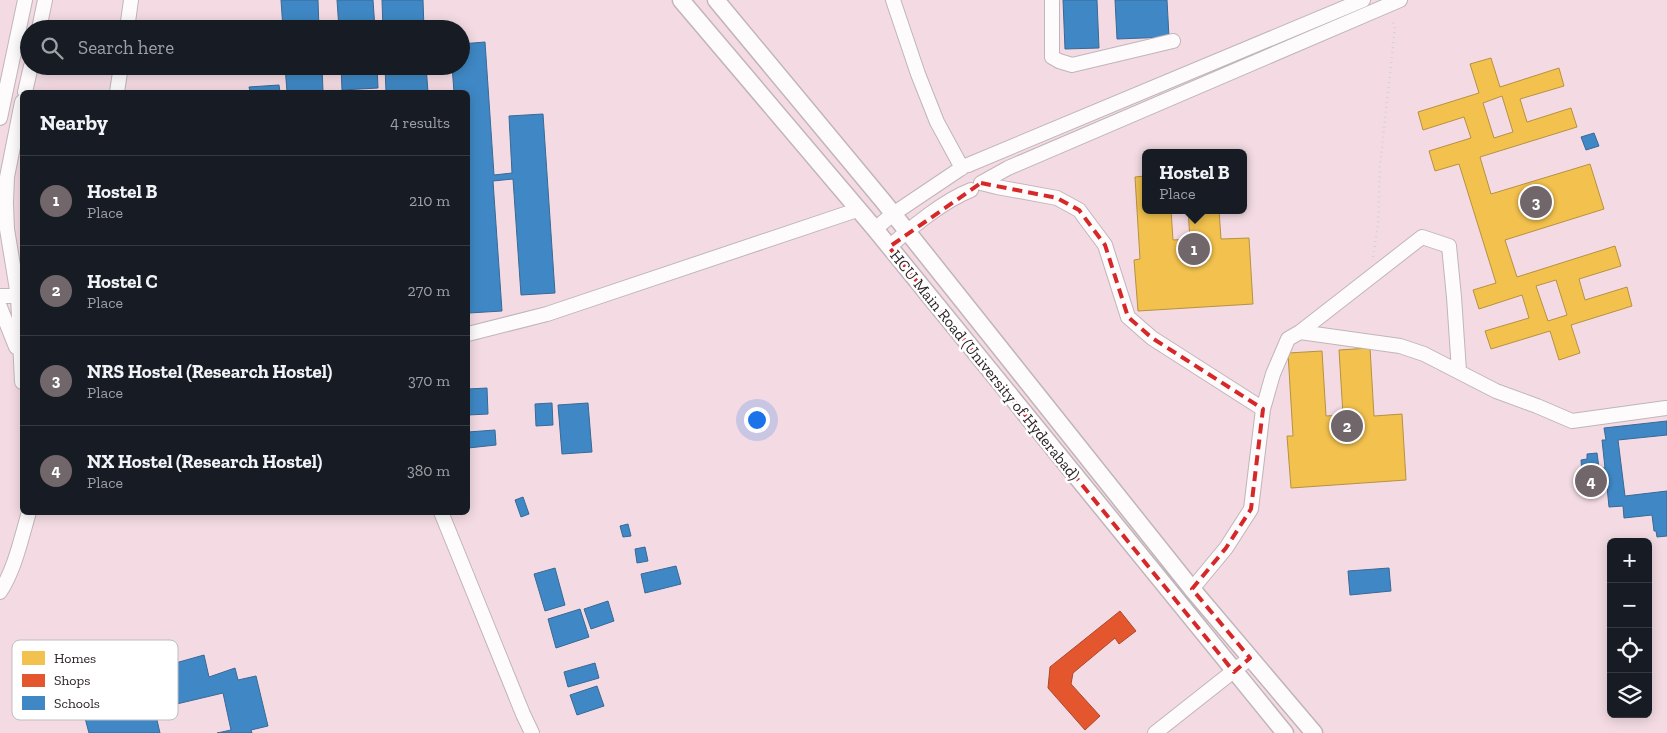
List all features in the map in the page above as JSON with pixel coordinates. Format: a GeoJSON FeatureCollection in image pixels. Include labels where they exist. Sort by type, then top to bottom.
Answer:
{"type":"FeatureCollection","features":[{"type":"Feature","properties":{"kind":"street"},"geometry":{"type":"LineString","coordinates":[[21,20],[25,0]]}},
{"type":"Feature","properties":{"kind":"street"},"geometry":{"type":"LineString","coordinates":[[42,20],[45,0]]}},
{"type":"Feature","properties":{"kind":"street"},"geometry":{"type":"LineString","coordinates":[[128,20],[131,0]]}},
{"type":"Feature","properties":{"kind":"street","name":"HCU Main Road (University of Hyderabad)"},"geometry":{"type":"LineString","coordinates":[[681,0],[875,229],[1285,733]]}},
{"type":"Feature","properties":{"kind":"street","name":"HCU Main Road (University of Hyderabad)"},"geometry":{"type":"LineString","coordinates":[[716,0],[907,231],[1192,589],[1314,733]]}},
{"type":"Feature","properties":{"kind":"street"},"geometry":{"type":"LineString","coordinates":[[893,0],[918,74],[937,122],[963,167]]}},
{"type":"Feature","properties":{"kind":"street"},"geometry":{"type":"LineString","coordinates":[[1052,0],[1052,57],[1059,62],[1072,65],[1173,41]]}},
{"type":"Feature","properties":{"kind":"street"},"geometry":{"type":"LineString","coordinates":[[875,229],[893,214],[963,167],[1363,0]]}},
{"type":"Feature","properties":{"kind":"street"},"geometry":{"type":"LineString","coordinates":[[889,247],[907,231],[961,194],[1008,168],[1385,3],[1400,0]]}},
{"type":"Feature","properties":{"kind":"street"},"geometry":{"type":"LineString","coordinates":[[0,118],[20,24]]}},
{"type":"Feature","properties":{"kind":"street"},"geometry":{"type":"LineString","coordinates":[[25,90],[29,75]]}},
{"type":"Feature","properties":{"kind":"street"},"geometry":{"type":"LineString","coordinates":[[117,90],[120,75]]}},
{"type":"Feature","properties":{"kind":"street"},"geometry":{"type":"LineString","coordinates":[[20,119],[18,136],[7,177],[6,203],[7,229],[20,296],[20,357]]}},
{"type":"Feature","properties":{"kind":"street"},"geometry":{"type":"LineString","coordinates":[[0,134],[18,136]]}},
{"type":"Feature","properties":{"kind":"street"},"geometry":{"type":"LineString","coordinates":[[963,167],[976,167],[979,170],[982,178],[976,186]]}},
{"type":"Feature","properties":{"kind":"street"},"geometry":{"type":"LineString","coordinates":[[963,167],[957,176],[958,184],[964,189],[976,186],[997,187],[1057,198],[1079,210],[1106,245],[1128,316],[1152,338],[1263,410]]}},
{"type":"Feature","properties":{"kind":"street"},"geometry":{"type":"LineString","coordinates":[[470,333],[547,314],[857,210]]}},
{"type":"Feature","properties":{"kind":"street"},"geometry":{"type":"LineString","coordinates":[[1192,589],[1226,548],[1251,509],[1263,410],[1273,374],[1288,338],[1300,332],[1422,237],[1449,246],[1459,371]]}},
{"type":"Feature","properties":{"kind":"street"},"geometry":{"type":"LineString","coordinates":[[0,296],[20,296]]}},
{"type":"Feature","properties":{"kind":"street"},"geometry":{"type":"LineString","coordinates":[[0,307],[20,357]]}},
{"type":"Feature","properties":{"kind":"street"},"geometry":{"type":"LineString","coordinates":[[1300,332],[1400,346],[1424,354],[1496,391],[1572,421],[1666,408]]}},
{"type":"Feature","properties":{"kind":"street"},"geometry":{"type":"LineString","coordinates":[[0,592],[18,550],[28,515]]}},
{"type":"Feature","properties":{"kind":"street"},"geometry":{"type":"LineString","coordinates":[[442,515],[532,733]]}},
{"type":"Feature","properties":{"kind":"street"},"geometry":{"type":"LineString","coordinates":[[1161,731],[1250,658]]}},
{"type":"Feature","properties":{"kind":"path"},"geometry":{"type":"LineString","coordinates":[[1370,276],[1378,225],[1380,166],[1395,27],[1385,3]]}},
{"type":"Feature","properties":{"kind":"highlighted area"},"geometry":{"type":"Polygon","coordinates":[[[981,183],[1057,198],[1079,210],[1105,245],[1128,317],[1152,338],[1263,409],[1251,509],[1226,548],[1192,589],[1250,658],[1234,672],[889,247],[981,183]]]}},
{"type":"Feature","properties":{"kind":"shaded area"},"geometry":{"type":"Polygon","coordinates":[[[0,0],[1667,0],[1667,733],[0,733],[0,0]]]}},
{"type":"Feature","properties":{"kind":"building: Homes"},"geometry":{"type":"Polygon","coordinates":[[[1491,58],[1500,87],[1559,68],[1564,86],[1520,99],[1527,122],[1571,108],[1577,127],[1480,157],[1491,194],[1590,164],[1604,209],[1505,240],[1517,277],[1615,246],[1621,266],[1579,279],[1585,300],[1627,287],[1632,306],[1571,325],[1580,353],[1559,360],[1550,331],[1491,349],[1485,331],[1529,318],[1522,295],[1479,309],[1473,290],[1496,283],[1459,164],[1435,171],[1429,151],[1471,138],[1464,117],[1423,130],[1418,112],[1479,93],[1470,64],[1491,58]],[[1502,96],[1483,103],[1494,138],[1513,132],[1502,96]],[[1556,280],[1536,286],[1548,321],[1567,315],[1556,280]]]}},
{"type":"Feature","properties":{"kind":"building: Homes"},"geometry":{"type":"Polygon","coordinates":[[[1142,176],[1142,214],[1171,214],[1173,240],[1190,239],[1188,214],[1219,214],[1221,239],[1249,238],[1253,304],[1138,311],[1134,260],[1140,259],[1135,177],[1142,176]]]}},
{"type":"Feature","properties":{"kind":"building: Homes"},"geometry":{"type":"Polygon","coordinates":[[[1370,348],[1374,416],[1402,414],[1406,480],[1291,488],[1287,436],[1293,436],[1288,353],[1322,351],[1326,416],[1343,415],[1339,350],[1370,348]]]}},
{"type":"Feature","properties":{"kind":"building: Shops"},"geometry":{"type":"Polygon","coordinates":[[[1120,611],[1136,631],[1119,644],[1115,638],[1073,673],[1071,684],[1100,716],[1085,730],[1048,688],[1050,667],[1120,611]]]}},
{"type":"Feature","properties":{"kind":"building: Schools"},"geometry":{"type":"Polygon","coordinates":[[[281,0],[318,0],[319,20],[282,20],[281,0]]]}},
{"type":"Feature","properties":{"kind":"building: Schools"},"geometry":{"type":"Polygon","coordinates":[[[337,0],[373,0],[374,20],[338,20],[337,0]]]}},
{"type":"Feature","properties":{"kind":"building: Schools"},"geometry":{"type":"Polygon","coordinates":[[[382,0],[423,0],[424,20],[383,20],[382,0]]]}},
{"type":"Feature","properties":{"kind":"building: Schools"},"geometry":{"type":"Polygon","coordinates":[[[1063,0],[1097,0],[1099,48],[1065,49],[1063,0]]]}},
{"type":"Feature","properties":{"kind":"building: Schools"},"geometry":{"type":"Polygon","coordinates":[[[1115,0],[1167,0],[1169,37],[1117,39],[1115,0]]]}},
{"type":"Feature","properties":{"kind":"building: Schools"},"geometry":{"type":"Polygon","coordinates":[[[485,42],[494,175],[512,173],[509,116],[543,114],[555,293],[521,295],[513,179],[493,181],[502,311],[470,313],[470,90],[454,90],[453,75],[470,75],[470,43],[485,42]]]}},
{"type":"Feature","properties":{"kind":"building: Schools"},"geometry":{"type":"Polygon","coordinates":[[[286,75],[322,75],[323,90],[287,90],[286,75]]]}},
{"type":"Feature","properties":{"kind":"building: Schools"},"geometry":{"type":"Polygon","coordinates":[[[341,75],[377,75],[378,88],[342,90],[341,75]]]}},
{"type":"Feature","properties":{"kind":"building: Schools"},"geometry":{"type":"Polygon","coordinates":[[[385,75],[427,75],[428,90],[386,90],[385,75]]]}},
{"type":"Feature","properties":{"kind":"building: Schools"},"geometry":{"type":"Polygon","coordinates":[[[279,85],[280,90],[250,90],[249,87],[279,85]]]}},
{"type":"Feature","properties":{"kind":"building: Schools"},"geometry":{"type":"Polygon","coordinates":[[[1594,133],[1599,146],[1586,150],[1581,137],[1594,133]]]}},
{"type":"Feature","properties":{"kind":"building: Schools"},"geometry":{"type":"Polygon","coordinates":[[[487,388],[488,414],[470,415],[470,389],[487,388]]]}},
{"type":"Feature","properties":{"kind":"building: Schools"},"geometry":{"type":"Polygon","coordinates":[[[552,403],[553,425],[536,426],[535,404],[552,403]]]}},
{"type":"Feature","properties":{"kind":"building: Schools"},"geometry":{"type":"Polygon","coordinates":[[[588,403],[592,452],[562,454],[558,405],[588,403]]]}},
{"type":"Feature","properties":{"kind":"building: Schools"},"geometry":{"type":"Polygon","coordinates":[[[1667,421],[1667,435],[1618,440],[1625,496],[1667,491],[1667,536],[1657,537],[1656,531],[1654,531],[1652,515],[1624,518],[1623,506],[1609,507],[1606,477],[1599,478],[1601,489],[1591,490],[1590,485],[1583,485],[1581,460],[1587,459],[1587,454],[1597,453],[1599,468],[1605,468],[1602,440],[1606,440],[1604,428],[1667,421]]]}},
{"type":"Feature","properties":{"kind":"building: Schools"},"geometry":{"type":"Polygon","coordinates":[[[495,430],[496,445],[470,448],[470,432],[495,430]]]}},
{"type":"Feature","properties":{"kind":"building: Schools"},"geometry":{"type":"Polygon","coordinates":[[[523,497],[529,514],[521,517],[515,500],[523,497]]]}},
{"type":"Feature","properties":{"kind":"building: Schools"},"geometry":{"type":"Polygon","coordinates":[[[628,524],[631,536],[623,537],[620,526],[628,524]]]}},
{"type":"Feature","properties":{"kind":"building: Schools"},"geometry":{"type":"Polygon","coordinates":[[[645,547],[648,561],[637,563],[635,549],[645,547]]]}},
{"type":"Feature","properties":{"kind":"building: Schools"},"geometry":{"type":"Polygon","coordinates":[[[676,566],[681,584],[645,593],[641,574],[676,566]]]}},
{"type":"Feature","properties":{"kind":"building: Schools"},"geometry":{"type":"Polygon","coordinates":[[[555,568],[565,605],[545,611],[534,574],[555,568]]]}},
{"type":"Feature","properties":{"kind":"building: Schools"},"geometry":{"type":"Polygon","coordinates":[[[1389,568],[1391,591],[1350,595],[1348,571],[1389,568]]]}},
{"type":"Feature","properties":{"kind":"building: Schools"},"geometry":{"type":"Polygon","coordinates":[[[608,601],[614,621],[591,629],[584,609],[608,601]]]}},
{"type":"Feature","properties":{"kind":"building: Schools"},"geometry":{"type":"Polygon","coordinates":[[[580,609],[589,637],[556,648],[548,619],[580,609]]]}},
{"type":"Feature","properties":{"kind":"building: Schools"},"geometry":{"type":"Polygon","coordinates":[[[204,655],[209,677],[235,668],[238,680],[256,676],[268,726],[251,730],[252,733],[217,733],[231,730],[223,693],[178,704],[178,662],[204,655]]]}},
{"type":"Feature","properties":{"kind":"building: Schools"},"geometry":{"type":"Polygon","coordinates":[[[595,663],[599,678],[568,687],[564,672],[595,663]]]}},
{"type":"Feature","properties":{"kind":"building: Schools"},"geometry":{"type":"Polygon","coordinates":[[[597,686],[604,706],[577,715],[570,695],[597,686]]]}},
{"type":"Feature","properties":{"kind":"building: Schools"},"geometry":{"type":"Polygon","coordinates":[[[86,720],[157,720],[160,733],[89,733],[86,720]]]}},
{"type":"Feature","properties":{"kind":"place","name":"NRS Hostel (Research Hostel)"},"geometry":{"type":"Point","coordinates":[1536,202]}},
{"type":"Feature","properties":{"kind":"place","name":"Hostel B"},"geometry":{"type":"Point","coordinates":[1194,249]}},
{"type":"Feature","properties":{"kind":"place","name":"Hostel C"},"geometry":{"type":"Point","coordinates":[1347,426]}},
{"type":"Feature","properties":{"kind":"place","name":"NX Hostel (Research Hostel)"},"geometry":{"type":"Point","coordinates":[1591,481]}}]}
